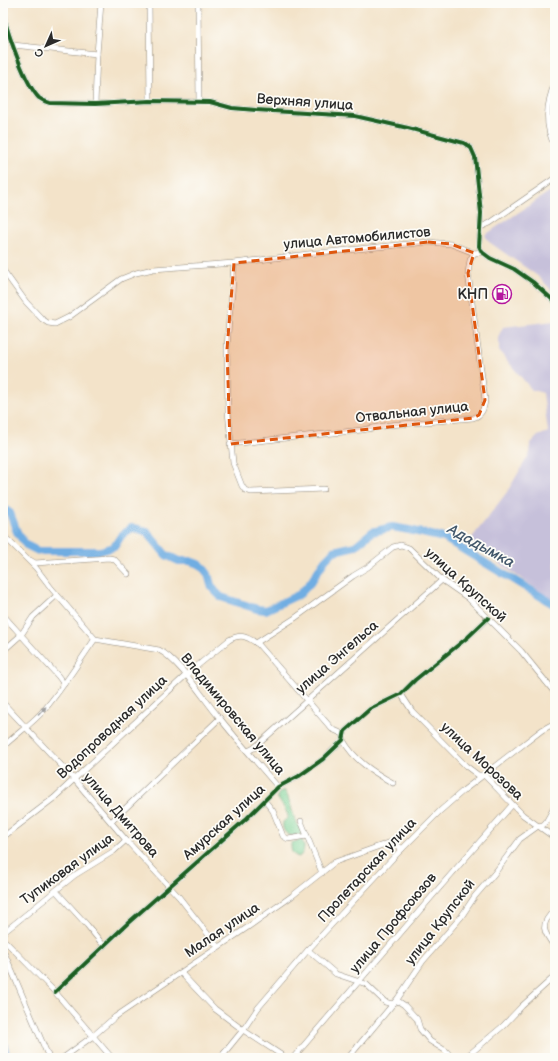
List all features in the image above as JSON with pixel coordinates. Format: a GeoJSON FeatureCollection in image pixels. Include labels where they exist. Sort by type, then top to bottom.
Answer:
{"type":"FeatureCollection","features":[{"type":"Feature","properties":{"kind":"street"},"geometry":{"type":"LineString","coordinates":[[90,3],[101,4],[95,104]]}},
{"type":"Feature","properties":{"kind":"street"},"geometry":{"type":"LineString","coordinates":[[149,3],[150,101]]}},
{"type":"Feature","properties":{"kind":"street"},"geometry":{"type":"LineString","coordinates":[[198,3],[199,102]]}},
{"type":"Feature","properties":{"kind":"street","name":"Верхняя улица"},"geometry":{"type":"LineString","coordinates":[[3,14],[17,57],[32,88],[43,101],[50,103],[95,104],[150,101],[210,102],[232,108],[355,116],[464,142],[471,148],[475,157],[481,226],[479,246],[482,252]]}},
{"type":"Feature","properties":{"kind":"street"},"geometry":{"type":"LineString","coordinates":[[13,45],[97,54]]}},
{"type":"Feature","properties":{"kind":"street"},"geometry":{"type":"LineString","coordinates":[[555,83],[549,104],[547,120],[549,134],[555,146]]}},
{"type":"Feature","properties":{"kind":"street"},"geometry":{"type":"LineString","coordinates":[[481,226],[490,223],[555,178]]}},
{"type":"Feature","properties":{"kind":"street","name":"улица Автомобилистов"},"geometry":{"type":"LineString","coordinates":[[3,270],[26,302],[42,319],[48,323],[55,324],[69,317],[121,280],[136,273],[153,269],[234,263],[428,242],[451,244],[474,253],[482,252]]}},
{"type":"Feature","properties":{"kind":"street"},"geometry":{"type":"LineString","coordinates":[[482,252],[490,258],[514,269],[534,283],[555,302]]}},
{"type":"Feature","properties":{"kind":"street","name":"Отвальная улица"},"geometry":{"type":"LineString","coordinates":[[230,444],[362,430],[389,425],[472,418],[480,415],[484,407],[484,400],[468,273],[470,260],[474,253]]}},
{"type":"Feature","properties":{"kind":"street"},"geometry":{"type":"LineString","coordinates":[[234,263],[227,349],[228,411],[233,463],[242,486],[245,490],[251,492],[324,489]]}},
{"type":"Feature","properties":{"kind":"street"},"geometry":{"type":"LineString","coordinates":[[3,535],[28,559],[95,639],[44,710],[26,728],[3,747]]}},
{"type":"Feature","properties":{"kind":"street","name":"улица Крупской"},"geometry":{"type":"LineString","coordinates":[[256,643],[296,618],[353,576],[368,567],[393,547],[401,545],[409,548],[442,580],[468,598],[521,651],[555,693]]}},
{"type":"Feature","properties":{"kind":"street"},"geometry":{"type":"LineString","coordinates":[[28,559],[34,563],[109,558],[114,559],[128,574]]}},
{"type":"Feature","properties":{"kind":"street","name":"улица Энгельса"},"geometry":{"type":"LineString","coordinates":[[248,751],[254,748],[442,580]]}},
{"type":"Feature","properties":{"kind":"street"},"geometry":{"type":"LineString","coordinates":[[3,651],[21,635],[34,617],[57,595]]}},
{"type":"Feature","properties":{"kind":"street"},"geometry":{"type":"LineString","coordinates":[[3,615],[64,684]]}},
{"type":"Feature","properties":{"kind":"street"},"geometry":{"type":"LineString","coordinates":[[392,783],[373,772],[353,754],[343,740],[343,734],[370,709],[401,694],[415,680],[468,637],[488,618]]}},
{"type":"Feature","properties":{"kind":"street","name":"Водопроводная улица"},"geometry":{"type":"LineString","coordinates":[[3,837],[54,798],[186,675],[229,640],[237,636],[248,637],[256,643]]}},
{"type":"Feature","properties":{"kind":"street","name":"Владимировская улица"},"geometry":{"type":"LineString","coordinates":[[95,639],[159,650],[167,654],[278,787]]}},
{"type":"Feature","properties":{"kind":"street"},"geometry":{"type":"LineString","coordinates":[[256,643],[332,729],[343,734]]}},
{"type":"Feature","properties":{"kind":"street","name":"улица Морозова"},"geometry":{"type":"LineString","coordinates":[[401,694],[412,711],[466,766],[478,775],[484,775],[523,815],[555,838]]}},
{"type":"Feature","properties":{"kind":"street","name":"улица Дмитрова"},"geometry":{"type":"LineString","coordinates":[[3,703],[74,779],[126,840],[191,912],[218,947]]}},
{"type":"Feature","properties":{"kind":"street","name":"Тупиковая улица"},"geometry":{"type":"LineString","coordinates":[[111,822],[220,718]]}},
{"type":"Feature","properties":{"kind":"street","name":"Пролетарская улица"},"geometry":{"type":"LineString","coordinates":[[220,1058],[243,1030],[258,1008],[308,950],[402,849],[440,811],[542,730],[555,723]]}},
{"type":"Feature","properties":{"kind":"street","name":"Амурская улица"},"geometry":{"type":"LineString","coordinates":[[55,992],[168,887],[222,841],[278,787],[299,776],[323,759],[343,740]]}},
{"type":"Feature","properties":{"kind":"street"},"geometry":{"type":"LineString","coordinates":[[265,801],[273,811],[283,836],[288,839],[307,836]]}},
{"type":"Feature","properties":{"kind":"street","name":"улица Профсоюзов"},"geometry":{"type":"LineString","coordinates":[[293,1058],[512,805]]}},
{"type":"Feature","properties":{"kind":"street","name":"улица Крупской"},"geometry":{"type":"LineString","coordinates":[[348,1058],[398,998],[423,962],[461,917],[475,896],[494,874],[520,839],[538,826],[543,825],[555,806]]}},
{"type":"Feature","properties":{"kind":"street"},"geometry":{"type":"LineString","coordinates":[[301,821],[322,873]]}},
{"type":"Feature","properties":{"kind":"street","name":"Тупиковая улица"},"geometry":{"type":"LineString","coordinates":[[3,933],[75,875],[114,851],[126,840]]}},
{"type":"Feature","properties":{"kind":"street","name":"Малая улица"},"geometry":{"type":"LineString","coordinates":[[62,1058],[93,1036],[115,1017],[292,896],[335,862],[386,843],[395,843],[402,849]]}},
{"type":"Feature","properties":{"kind":"street"},"geometry":{"type":"LineString","coordinates":[[56,891],[104,946]]}},
{"type":"Feature","properties":{"kind":"street"},"geometry":{"type":"LineString","coordinates":[[555,910],[546,920],[544,929],[547,938],[555,947]]}},
{"type":"Feature","properties":{"kind":"street"},"geometry":{"type":"LineString","coordinates":[[3,939],[55,992],[112,1058]]}},
{"type":"Feature","properties":{"kind":"street"},"geometry":{"type":"LineString","coordinates":[[3,950],[49,1058]]}},
{"type":"Feature","properties":{"kind":"street"},"geometry":{"type":"LineString","coordinates":[[308,950],[336,974],[351,978],[359,983],[366,984],[385,1002],[392,1004],[398,1001],[404,1005],[417,1019],[420,1029],[430,1041],[446,1051],[452,1058]]}},
{"type":"Feature","properties":{"kind":"street"},"geometry":{"type":"LineString","coordinates":[[181,973],[215,1009],[243,1030],[286,1058]]}},
{"type":"Feature","properties":{"kind":"street"},"geometry":{"type":"LineString","coordinates":[[465,1058],[502,1026],[555,976]]}},
{"type":"Feature","properties":{"kind":"highlighted area"},"geometry":{"type":"Polygon","coordinates":[[[428,242],[451,244],[474,253],[468,273],[485,400],[479,415],[473,418],[230,444],[227,349],[234,263],[428,242]]]}},
{"type":"Feature","properties":{"kind":"shaded area"},"geometry":{"type":"Polygon","coordinates":[[[555,188],[555,294],[539,277],[489,242],[485,235],[555,188]]]}},
{"type":"Feature","properties":{"kind":"shaded area"},"geometry":{"type":"Polygon","coordinates":[[[555,321],[555,602],[470,543],[471,539],[507,492],[530,453],[531,443],[538,436],[548,432],[543,393],[532,390],[499,351],[499,335],[503,327],[555,321]]]}},
{"type":"Feature","properties":{"kind":"green space"},"geometry":{"type":"Polygon","coordinates":[[[284,790],[289,799],[295,819],[302,830],[302,834],[292,836],[287,834],[283,829],[283,822],[288,817],[277,796],[284,790]]]}},
{"type":"Feature","properties":{"kind":"green space"},"geometry":{"type":"Polygon","coordinates":[[[302,840],[304,849],[299,857],[294,855],[292,852],[291,843],[302,840]]]}},
{"type":"Feature","properties":{"kind":"waterway","name":"Ададымка"},"geometry":{"type":"LineString","coordinates":[[3,508],[10,513],[17,532],[26,545],[38,551],[100,551],[114,547],[121,536],[131,528],[147,532],[166,555],[179,561],[190,561],[201,565],[208,574],[211,585],[221,597],[257,609],[266,610],[300,594],[311,582],[325,560],[334,551],[355,546],[372,532],[392,527],[444,538],[555,605]]}},
{"type":"Feature","properties":{"kind":"waterway","name":"Ададымка"},"geometry":{"type":"LineString","coordinates":[[3,1043],[7,1058]]}},
{"type":"Feature","properties":{"kind":"cycle path"},"geometry":{"type":"LineString","coordinates":[[3,14],[13,46],[28,82],[39,98],[49,103],[95,104],[150,101],[210,102],[232,108],[355,116],[464,143],[471,148],[475,157],[481,213],[479,246],[482,252],[490,258],[514,269],[534,283],[555,302]]}},
{"type":"Feature","properties":{"kind":"cycle path"},"geometry":{"type":"LineString","coordinates":[[55,992],[128,923],[247,818],[278,787],[299,776],[323,759],[343,740],[345,731],[370,709],[401,694],[415,680],[468,637],[488,618]]}},
{"type":"Feature","properties":{"kind":"place","name":"КНП"},"geometry":{"type":"Point","coordinates":[502,294]}}]}
